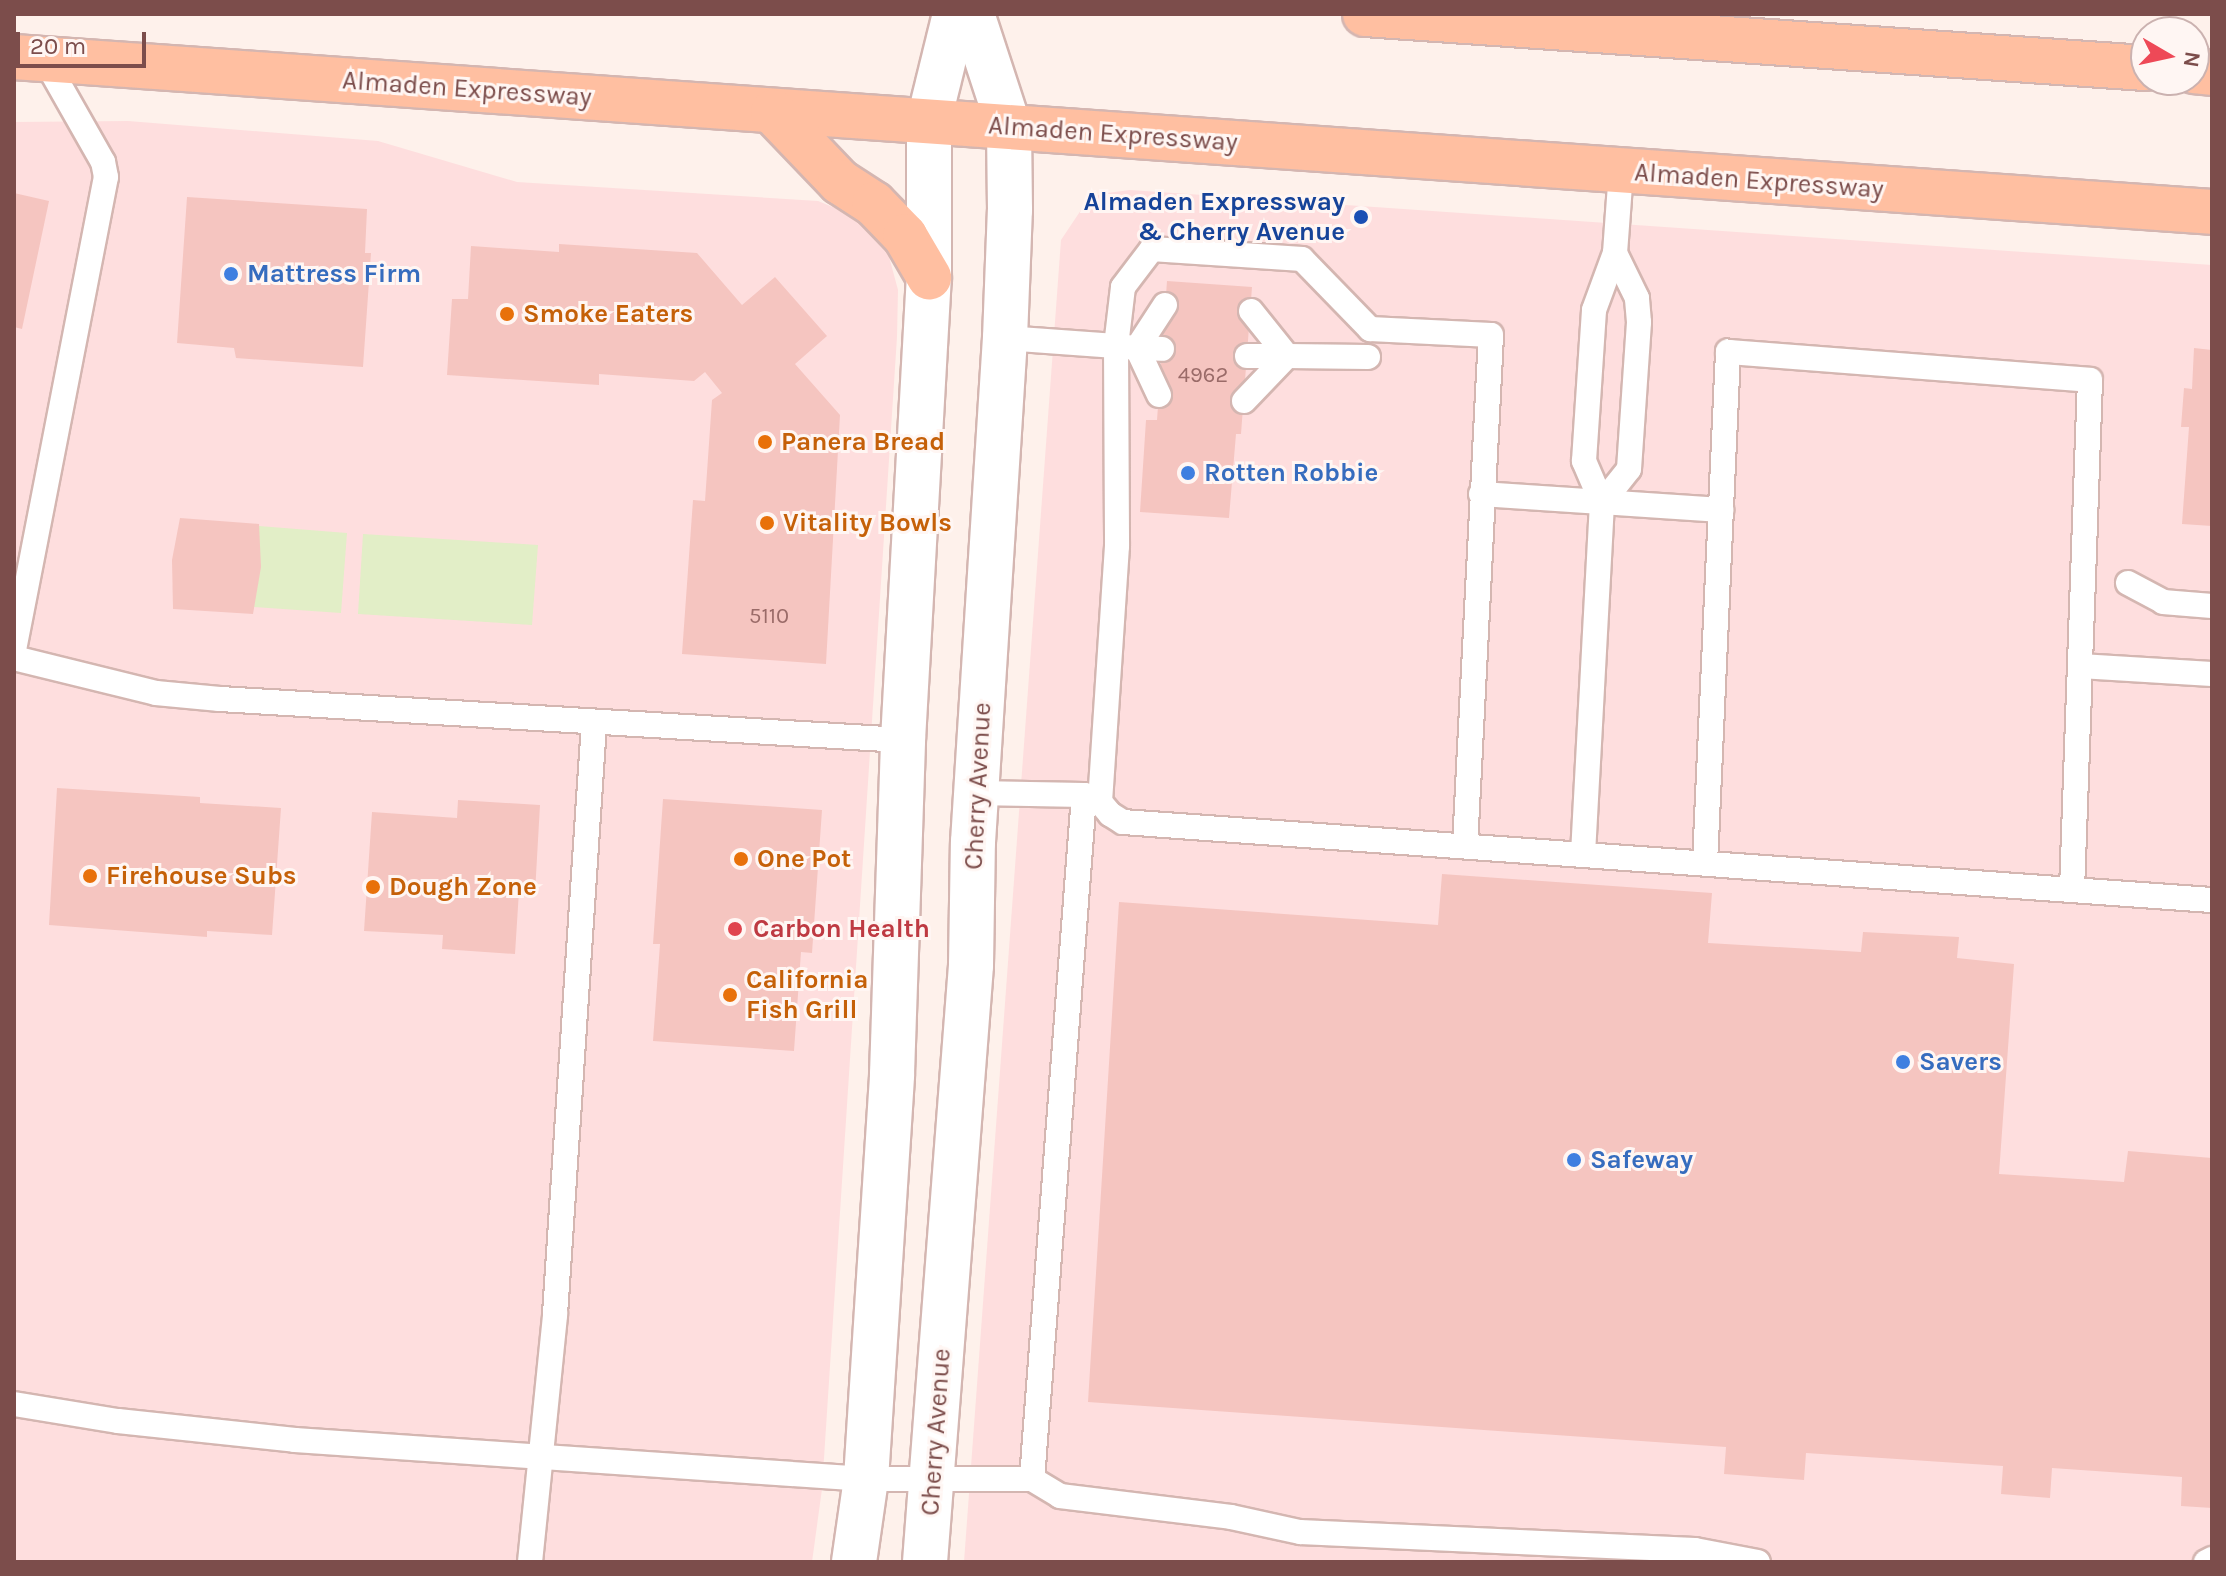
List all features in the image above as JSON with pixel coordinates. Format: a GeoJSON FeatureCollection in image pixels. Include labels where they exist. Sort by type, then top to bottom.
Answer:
{"type":"FeatureCollection","features":[{"type":"Feature","properties":{"kind":"main road"},"geometry":{"type":"LineString","coordinates":[[1365,14],[2130,67]]}},
{"type":"Feature","properties":{"kind":"main road","name":"Almaden Expressway"},"geometry":{"type":"LineString","coordinates":[[30,58],[2212,212]]}},
{"type":"Feature","properties":{"kind":"main road"},"geometry":{"type":"LineString","coordinates":[[773,112],[840,182],[874,204],[905,236],[929,277]]}},
{"type":"Feature","properties":{"kind":"street"},"geometry":{"type":"LineString","coordinates":[[854,1562],[866,1479],[892,1074],[903,740],[929,277],[929,120],[955,14]]}},
{"type":"Feature","properties":{"kind":"street","name":"Cherry Avenue"},"geometry":{"type":"LineString","coordinates":[[925,1562],[934,1477],[971,965],[976,793],[1005,338],[1009,127],[972,14]]}},
{"type":"Feature","properties":{"kind":"lane"},"geometry":{"type":"LineString","coordinates":[[14,650],[106,177],[103,162],[30,58]]}},
{"type":"Feature","properties":{"kind":"lane"},"geometry":{"type":"LineString","coordinates":[[1583,854],[1602,503],[1584,461],[1594,310],[1615,253],[1621,172]]}},
{"type":"Feature","properties":{"kind":"lane"},"geometry":{"type":"LineString","coordinates":[[1159,395],[1138,347],[1123,287],[1152,249],[1302,259],[1370,329],[1491,335],[1465,846]]}},
{"type":"Feature","properties":{"kind":"lane"},"geometry":{"type":"LineString","coordinates":[[1602,503],[1629,469],[1639,322],[1637,298],[1615,253]]}},
{"type":"Feature","properties":{"kind":"lane"},"geometry":{"type":"LineString","coordinates":[[1032,1479],[1092,799],[1138,347],[1165,305]]}},
{"type":"Feature","properties":{"kind":"lane"},"geometry":{"type":"LineString","coordinates":[[1251,311],[1287,356]]}},
{"type":"Feature","properties":{"kind":"lane"},"geometry":{"type":"LineString","coordinates":[[1005,338],[1138,347]]}},
{"type":"Feature","properties":{"kind":"lane"},"geometry":{"type":"LineString","coordinates":[[1705,863],[1728,352],[2090,380],[2072,890]]}},
{"type":"Feature","properties":{"kind":"lane"},"geometry":{"type":"LineString","coordinates":[[1247,356],[1368,357]]}},
{"type":"Feature","properties":{"kind":"lane"},"geometry":{"type":"LineString","coordinates":[[1244,401],[1287,356]]}},
{"type":"Feature","properties":{"kind":"lane"},"geometry":{"type":"LineString","coordinates":[[1481,494],[1721,510]]}},
{"type":"Feature","properties":{"kind":"lane"},"geometry":{"type":"LineString","coordinates":[[2128,583],[2163,602],[2212,606]]}},
{"type":"Feature","properties":{"kind":"lane"},"geometry":{"type":"LineString","coordinates":[[14,658],[156,693],[594,723],[903,740]]}},
{"type":"Feature","properties":{"kind":"lane"},"geometry":{"type":"LineString","coordinates":[[2080,666],[2212,674]]}},
{"type":"Feature","properties":{"kind":"lane"},"geometry":{"type":"LineString","coordinates":[[530,1562],[555,1314],[594,723]]}},
{"type":"Feature","properties":{"kind":"lane"},"geometry":{"type":"LineString","coordinates":[[976,793],[1092,799],[1123,822],[2212,900]]}},
{"type":"Feature","properties":{"kind":"lane"},"geometry":{"type":"LineString","coordinates":[[14,1404],[118,1421],[295,1440],[866,1479],[1032,1479],[1060,1496],[1231,1517],[1300,1532],[1695,1550],[1758,1562]]}},
{"type":"Feature","properties":{"kind":"lane"},"geometry":{"type":"LineString","coordinates":[[2206,1562],[2212,1559]]}},
{"type":"Feature","properties":{"kind":"shaded area"},"geometry":{"type":"Polygon","coordinates":[[[128,121],[378,141],[517,182],[818,201],[862,219],[887,249],[898,290],[897,337],[822,1489],[812,1562],[14,1562],[14,122],[128,121]]]}},
{"type":"Feature","properties":{"kind":"shaded area"},"geometry":{"type":"Polygon","coordinates":[[[1130,190],[2212,265],[2212,1562],[964,1562],[1061,240],[1085,204],[1100,194],[1130,190]]]}},
{"type":"Feature","properties":{"kind":"green space"},"geometry":{"type":"Polygon","coordinates":[[[259,526],[347,533],[341,613],[254,607],[259,526]]]}},
{"type":"Feature","properties":{"kind":"green space"},"geometry":{"type":"Polygon","coordinates":[[[363,534],[538,545],[532,625],[358,614],[363,534]]]}},
{"type":"Feature","properties":{"kind":"building"},"geometry":{"type":"Polygon","coordinates":[[[14,193],[49,201],[22,329],[14,327],[14,193]]]}},
{"type":"Feature","properties":{"kind":"building"},"geometry":{"type":"Polygon","coordinates":[[[187,197],[367,209],[365,253],[371,253],[363,367],[236,358],[234,348],[177,343],[187,197]]]}},
{"type":"Feature","properties":{"kind":"building"},"geometry":{"type":"Polygon","coordinates":[[[559,244],[697,253],[742,305],[775,277],[827,336],[795,364],[840,415],[826,664],[682,654],[693,500],[705,501],[712,400],[722,393],[705,372],[694,381],[599,374],[599,385],[447,375],[452,299],[468,299],[471,246],[559,252],[559,244]]]}},
{"type":"Feature","properties":{"kind":"building"},"geometry":{"type":"Polygon","coordinates":[[[1167,281],[1252,287],[1241,434],[1236,434],[1229,518],[1140,512],[1146,420],[1157,420],[1167,281]]]}},
{"type":"Feature","properties":{"kind":"building"},"geometry":{"type":"Polygon","coordinates":[[[2194,348],[2212,350],[2212,526],[2182,524],[2189,427],[2181,427],[2184,388],[2192,389],[2194,348]]]}},
{"type":"Feature","properties":{"kind":"building"},"geometry":{"type":"Polygon","coordinates":[[[180,518],[259,524],[261,567],[253,614],[173,609],[172,560],[180,518]]]}},
{"type":"Feature","properties":{"kind":"building"},"geometry":{"type":"Polygon","coordinates":[[[57,788],[200,797],[200,803],[281,808],[272,935],[207,931],[207,937],[49,925],[57,788]]]}},
{"type":"Feature","properties":{"kind":"building"},"geometry":{"type":"Polygon","coordinates":[[[663,799],[822,810],[812,953],[801,952],[794,1051],[653,1041],[660,944],[653,944],[663,799]]]}},
{"type":"Feature","properties":{"kind":"building"},"geometry":{"type":"Polygon","coordinates":[[[458,800],[540,805],[535,893],[519,891],[515,954],[442,949],[443,935],[364,931],[372,812],[457,818],[458,800]]]}},
{"type":"Feature","properties":{"kind":"building"},"geometry":{"type":"Polygon","coordinates":[[[1442,874],[1712,893],[1708,943],[1861,952],[1863,932],[1959,937],[1957,958],[2014,964],[1999,1174],[2124,1182],[2128,1151],[2212,1158],[2212,1508],[2181,1506],[2182,1477],[2052,1468],[2050,1498],[2001,1494],[2003,1466],[1806,1453],[1804,1480],[1724,1474],[1726,1447],[1088,1402],[1119,902],[1438,925],[1442,874]]]}},
{"type":"Feature","properties":{"kind":"place","name":"Almaden Expressway & Cherry Avenue"},"geometry":{"type":"Point","coordinates":[1361,217]}},
{"type":"Feature","properties":{"kind":"place","name":"Mattress Firm"},"geometry":{"type":"Point","coordinates":[231,274]}},
{"type":"Feature","properties":{"kind":"place","name":"Smoke Eaters"},"geometry":{"type":"Point","coordinates":[507,314]}},
{"type":"Feature","properties":{"kind":"place","name":"Panera Bread"},"geometry":{"type":"Point","coordinates":[765,442]}},
{"type":"Feature","properties":{"kind":"place","name":"Rotten Robbie"},"geometry":{"type":"Point","coordinates":[1188,473]}},
{"type":"Feature","properties":{"kind":"place","name":"Vitality Bowls"},"geometry":{"type":"Point","coordinates":[767,523]}},
{"type":"Feature","properties":{"kind":"place","name":"One Pot"},"geometry":{"type":"Point","coordinates":[741,859]}},
{"type":"Feature","properties":{"kind":"place","name":"Firehouse Subs"},"geometry":{"type":"Point","coordinates":[90,876]}},
{"type":"Feature","properties":{"kind":"place","name":"Dough Zone"},"geometry":{"type":"Point","coordinates":[373,887]}},
{"type":"Feature","properties":{"kind":"place","name":"Carbon Health"},"geometry":{"type":"Point","coordinates":[735,929]}},
{"type":"Feature","properties":{"kind":"place","name":"California Fish Grill"},"geometry":{"type":"Point","coordinates":[730,995]}},
{"type":"Feature","properties":{"kind":"place","name":"Savers"},"geometry":{"type":"Point","coordinates":[1903,1062]}},
{"type":"Feature","properties":{"kind":"place","name":"Safeway"},"geometry":{"type":"Point","coordinates":[1574,1160]}}]}
